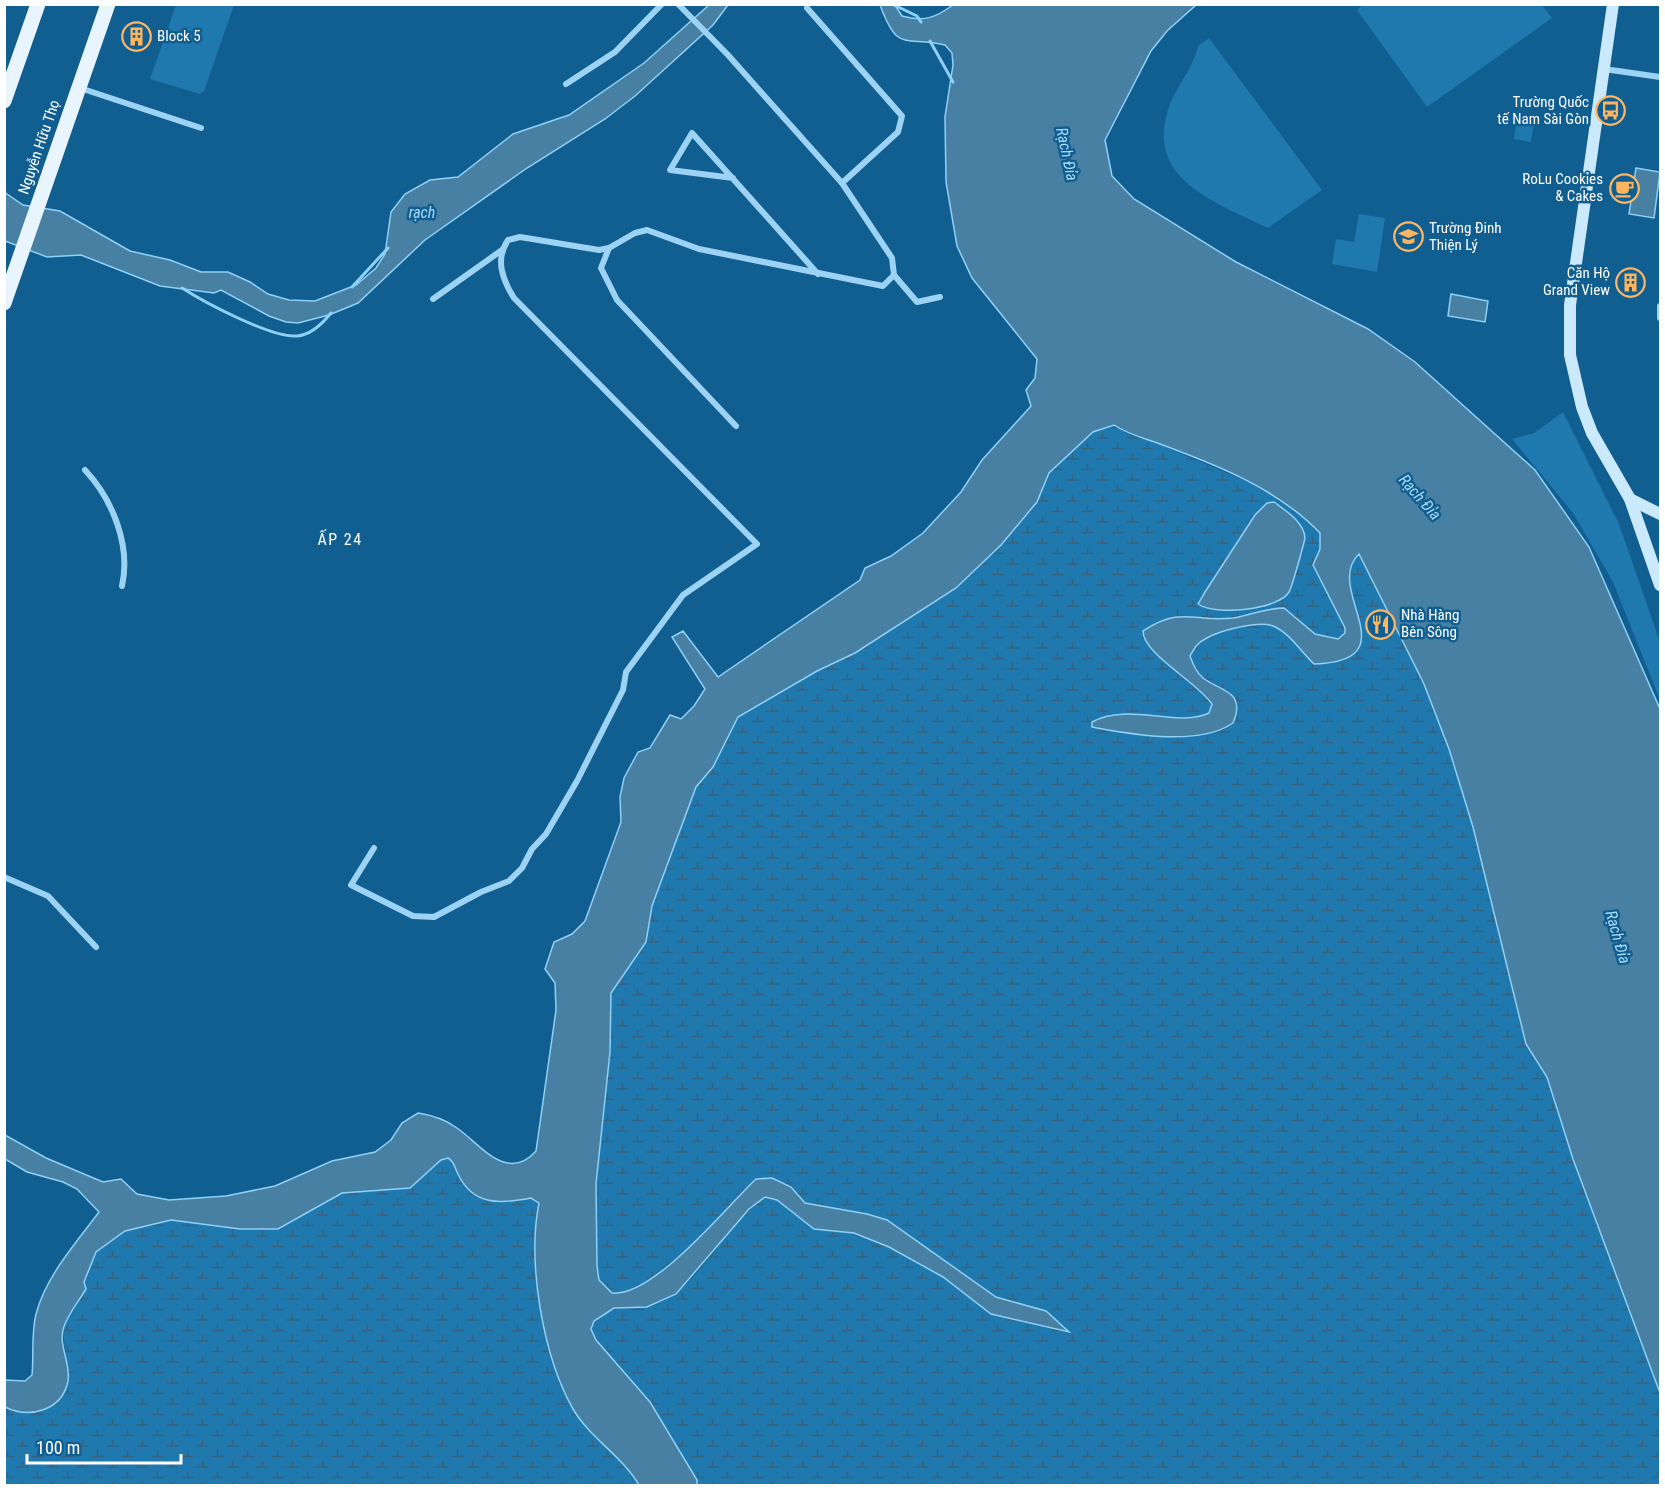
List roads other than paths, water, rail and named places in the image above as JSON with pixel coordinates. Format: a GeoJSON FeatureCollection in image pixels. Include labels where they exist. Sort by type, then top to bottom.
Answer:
{"type":"FeatureCollection","features":[{"type":"Feature","properties":{"kind":"main road"},"geometry":{"type":"LineString","coordinates":[[4,101],[38,4]]}},
{"type":"Feature","properties":{"kind":"main road","name":"Nguyễn Hữu Thọ"},"geometry":{"type":"LineString","coordinates":[[4,303],[108,4]]}},
{"type":"Feature","properties":{"kind":"main road"},"geometry":{"type":"LineString","coordinates":[[1613,4],[1570,305],[1568,340],[1572,372],[1587,421],[1630,499],[1660,581]]}},
{"type":"Feature","properties":{"kind":"main road"},"geometry":{"type":"LineString","coordinates":[[1630,499],[1660,514]]}},
{"type":"Feature","properties":{"kind":"street"},"geometry":{"type":"LineString","coordinates":[[566,84],[615,52],[662,4]]}},
{"type":"Feature","properties":{"kind":"street"},"geometry":{"type":"LineString","coordinates":[[678,4],[728,55],[842,183],[892,258],[894,275],[917,302],[940,297]]}},
{"type":"Feature","properties":{"kind":"street"},"geometry":{"type":"LineString","coordinates":[[807,8],[902,116],[898,132],[842,183]]}},
{"type":"Feature","properties":{"kind":"street"},"geometry":{"type":"LineString","coordinates":[[1604,69],[1660,78]]}},
{"type":"Feature","properties":{"kind":"street"},"geometry":{"type":"LineString","coordinates":[[79,88],[201,128]]}},
{"type":"Feature","properties":{"kind":"street"},"geometry":{"type":"LineString","coordinates":[[733,178],[669,170],[692,133],[733,178],[818,274]]}},
{"type":"Feature","properties":{"kind":"street"},"geometry":{"type":"LineString","coordinates":[[433,299],[501,250],[508,240],[520,237],[599,250],[609,248],[635,233],[647,230],[699,249],[883,286],[894,275]]}},
{"type":"Feature","properties":{"kind":"street"},"geometry":{"type":"LineString","coordinates":[[609,248],[601,268],[617,300],[736,426]]}},
{"type":"Feature","properties":{"kind":"street"},"geometry":{"type":"LineString","coordinates":[[374,848],[351,885],[413,916],[434,917],[481,892],[509,881],[522,868],[532,849],[546,834],[577,781],[623,690],[626,672],[683,595],[757,544],[514,298],[507,287],[500,262],[501,250]]}},
{"type":"Feature","properties":{"kind":"street"},"geometry":{"type":"LineString","coordinates":[[1660,306],[1660,318]]}},
{"type":"Feature","properties":{"kind":"street"},"geometry":{"type":"LineString","coordinates":[[85,470],[104,499],[121,535],[124,574],[122,586]]}},
{"type":"Feature","properties":{"kind":"street"},"geometry":{"type":"LineString","coordinates":[[4,877],[48,896],[96,947]]}},
{"type":"Feature","properties":{"kind":"water","name":"rạch"},"geometry":{"type":"Polygon","coordinates":[[[709,5],[728,5],[713,25],[635,96],[605,119],[527,168],[425,240],[358,303],[329,315],[298,323],[286,322],[269,316],[221,290],[214,293],[160,286],[81,255],[47,257],[5,241],[4,192],[23,205],[60,211],[130,251],[170,260],[201,272],[228,272],[250,282],[268,294],[289,300],[315,301],[356,285],[376,268],[385,254],[391,212],[405,194],[430,180],[458,177],[513,134],[569,115],[644,63],[709,5]]]}},
{"type":"Feature","properties":{"kind":"water","name":"Rạch Đỉa"},"geometry":{"type":"Polygon","coordinates":[[[880,5],[895,5],[902,16],[923,19],[935,16],[953,5],[1196,5],[1167,31],[1151,51],[1105,140],[1112,176],[1134,199],[1236,262],[1368,329],[1415,362],[1535,470],[1589,547],[1660,709],[1660,1393],[1573,1159],[1547,1077],[1526,1044],[1473,827],[1449,749],[1424,684],[1359,554],[1350,569],[1350,586],[1362,637],[1357,650],[1343,660],[1314,664],[1290,638],[1273,626],[1258,624],[1229,630],[1202,641],[1190,656],[1203,678],[1234,698],[1236,712],[1233,723],[1202,735],[1183,737],[1126,733],[1092,727],[1092,722],[1106,716],[1121,714],[1183,718],[1209,713],[1212,704],[1161,658],[1145,640],[1143,631],[1157,623],[1179,617],[1233,618],[1284,608],[1315,634],[1338,639],[1345,633],[1345,628],[1313,565],[1320,549],[1320,533],[1303,517],[1285,503],[1246,480],[1114,425],[1093,432],[1049,473],[1037,502],[1001,545],[956,588],[855,653],[817,671],[738,717],[713,767],[696,787],[652,906],[646,942],[611,993],[610,1052],[596,1184],[599,1280],[612,1293],[629,1290],[648,1281],[688,1248],[756,1179],[772,1178],[791,1187],[805,1203],[867,1214],[887,1220],[996,1297],[1046,1311],[1069,1332],[991,1314],[943,1277],[889,1247],[854,1233],[814,1229],[777,1200],[765,1197],[749,1209],[676,1294],[647,1307],[614,1308],[594,1321],[591,1329],[596,1340],[650,1402],[697,1480],[697,1485],[639,1485],[624,1465],[580,1419],[562,1387],[553,1363],[540,1309],[537,1281],[535,1253],[539,1203],[531,1198],[498,1201],[480,1197],[464,1184],[448,1158],[441,1160],[410,1188],[342,1193],[278,1229],[240,1229],[171,1220],[125,1231],[96,1252],[84,1282],[86,1289],[63,1330],[68,1368],[65,1391],[52,1406],[43,1410],[24,1412],[5,1407],[5,1380],[25,1381],[32,1375],[34,1322],[47,1286],[63,1260],[99,1212],[77,1189],[63,1182],[27,1172],[5,1159],[5,1135],[46,1158],[103,1182],[121,1179],[137,1194],[169,1200],[226,1196],[275,1186],[332,1161],[375,1152],[391,1140],[402,1123],[418,1113],[434,1117],[457,1128],[494,1158],[515,1163],[525,1160],[536,1151],[556,1010],[555,983],[545,969],[554,942],[572,934],[585,921],[621,822],[620,797],[624,778],[638,752],[650,748],[670,715],[681,719],[694,706],[705,689],[672,637],[683,631],[718,677],[860,580],[865,568],[891,556],[923,533],[961,492],[982,460],[1031,406],[1026,390],[1035,378],[1037,359],[972,278],[957,246],[946,182],[945,117],[953,65],[952,53],[945,45],[904,40],[897,36],[886,20],[880,5]]]}},
{"type":"Feature","properties":{"kind":"water"},"geometry":{"type":"Polygon","coordinates":[[[1636,168],[1660,172],[1654,218],[1629,214],[1636,168]]]}},
{"type":"Feature","properties":{"kind":"water"},"geometry":{"type":"Polygon","coordinates":[[[1451,294],[1488,301],[1485,322],[1448,316],[1451,294]]]}},
{"type":"Feature","properties":{"kind":"water"},"geometry":{"type":"Polygon","coordinates":[[[1274,502],[1298,522],[1305,538],[1289,592],[1273,603],[1246,609],[1218,610],[1198,604],[1255,515],[1267,503],[1274,502]]]}},
{"type":"Feature","properties":{"kind":"waterway"},"geometry":{"type":"LineString","coordinates":[[892,4],[917,16],[921,22]]}},
{"type":"Feature","properties":{"kind":"waterway"},"geometry":{"type":"LineString","coordinates":[[930,41],[953,82]]}},
{"type":"Feature","properties":{"kind":"waterway"},"geometry":{"type":"LineString","coordinates":[[352,287],[388,248]]}},
{"type":"Feature","properties":{"kind":"waterway"},"geometry":{"type":"LineString","coordinates":[[182,288],[238,318],[285,335],[297,336],[307,333],[331,313]]}},
{"type":"Feature","properties":{"kind":"place","name":"Block 5"},"geometry":{"type":"Point","coordinates":[136,36]}},
{"type":"Feature","properties":{"kind":"place","name":"Trường Quốc tế Nam Sài Gòn"},"geometry":{"type":"Point","coordinates":[1610,111]}},
{"type":"Feature","properties":{"kind":"place","name":"RoLu Cookies & Cakes"},"geometry":{"type":"Point","coordinates":[1624,188]}},
{"type":"Feature","properties":{"kind":"place","name":"Trường Đinh Thiện Lý"},"geometry":{"type":"Point","coordinates":[1408,237]}},
{"type":"Feature","properties":{"kind":"place","name":"Căn Hộ Grand View"},"geometry":{"type":"Point","coordinates":[1631,282]}},
{"type":"Feature","properties":{"kind":"place","name":"Nhà Hàng Bên Sông"},"geometry":{"type":"Point","coordinates":[1380,624]}},
{"type":"Feature","properties":{"kind":"district","name":"ẤP 24"},"geometry":{"type":"Point","coordinates":[340,539]}}]}
